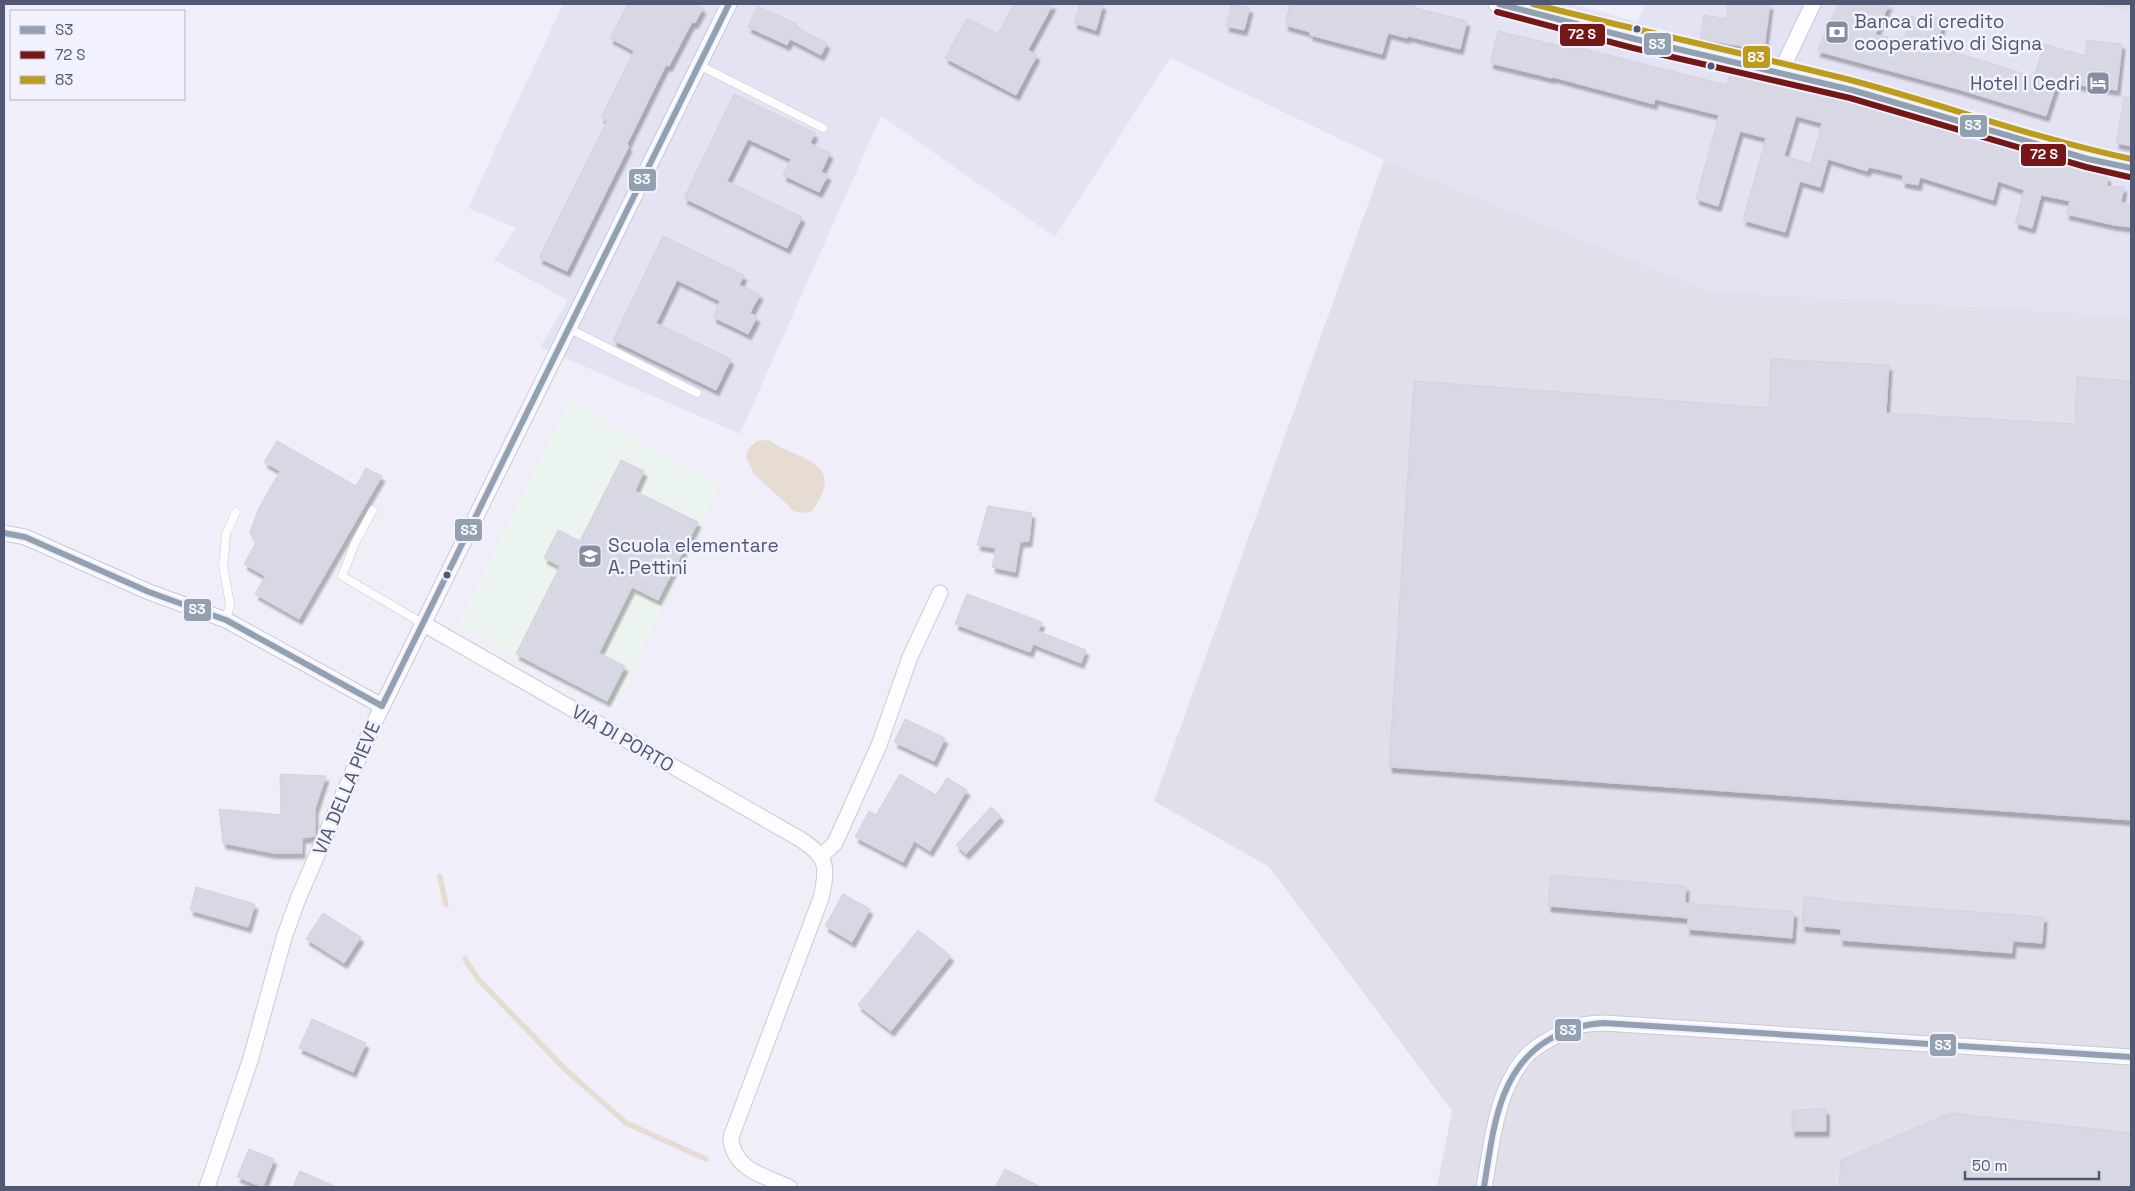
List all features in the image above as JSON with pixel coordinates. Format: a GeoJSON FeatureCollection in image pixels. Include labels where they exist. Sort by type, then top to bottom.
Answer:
{"type":"FeatureCollection","features":[{"type":"Feature","properties":{"kind":"main road"},"geometry":{"type":"LineString","coordinates":[[1499,4],[1635,40],[1852,90],[2088,159],[2131,168]]}},
{"type":"Feature","properties":{"kind":"street","name":"VIA DELLA PIEVE"},"geometry":{"type":"LineString","coordinates":[[207,1187],[250,1061],[284,938],[298,898],[382,706],[729,4]]}},
{"type":"Feature","properties":{"kind":"street"},"geometry":{"type":"LineString","coordinates":[[1780,73],[1813,4]]}},
{"type":"Feature","properties":{"kind":"street"},"geometry":{"type":"LineString","coordinates":[[4,533],[26,537],[149,592],[226,620],[382,706]]}},
{"type":"Feature","properties":{"kind":"street"},"geometry":{"type":"LineString","coordinates":[[789,1187],[748,1169],[739,1162],[734,1153],[731,1137],[821,898],[825,872],[822,856],[835,843],[879,745],[910,658],[940,593]]}},
{"type":"Feature","properties":{"kind":"street","name":"VIA DI PORTO"},"geometry":{"type":"LineString","coordinates":[[422,623],[814,848],[822,856]]}},
{"type":"Feature","properties":{"kind":"street"},"geometry":{"type":"LineString","coordinates":[[1484,1187],[1502,1098],[1511,1079],[1524,1059],[1539,1046],[1564,1031],[1583,1023],[1604,1022],[2131,1057]]}},
{"type":"Feature","properties":{"kind":"lane"},"geometry":{"type":"LineString","coordinates":[[699,65],[823,128]]}},
{"type":"Feature","properties":{"kind":"lane"},"geometry":{"type":"LineString","coordinates":[[568,328],[697,393]]}},
{"type":"Feature","properties":{"kind":"lane"},"geometry":{"type":"LineString","coordinates":[[373,510],[356,542],[342,576],[422,623]]}},
{"type":"Feature","properties":{"kind":"lane"},"geometry":{"type":"LineString","coordinates":[[226,620],[230,604],[223,566],[224,546],[226,534],[236,512]]}},
{"type":"Feature","properties":{"kind":"shaded area"},"geometry":{"type":"Polygon","coordinates":[[[563,4],[1572,4],[1638,22],[1645,4],[2096,4],[2131,14],[2131,316],[1709,291],[1384,160],[1170,58],[1055,237],[881,116],[740,434],[540,347],[568,300],[494,260],[516,228],[468,208],[563,4]]]}},
{"type":"Feature","properties":{"kind":"shaded area"},"geometry":{"type":"Polygon","coordinates":[[[2096,4],[2131,4],[2131,14],[2096,4]]]}},
{"type":"Feature","properties":{"kind":"shaded area"},"geometry":{"type":"Polygon","coordinates":[[[1384,160],[1709,291],[2131,316],[2131,1187],[1437,1187],[1452,1111],[1269,867],[1154,801],[1384,160]]]}},
{"type":"Feature","properties":{"kind":"shaded area","name":"Scuola elementare A. Pettini"},"geometry":{"type":"Polygon","coordinates":[[[569,400],[720,486],[615,710],[457,625],[569,400]]]}},
{"type":"Feature","properties":{"kind":"shaded area"},"geometry":{"type":"Polygon","coordinates":[[[768,440],[816,465],[822,472],[825,482],[822,494],[812,511],[803,513],[794,511],[754,474],[746,457],[748,449],[757,441],[768,440]]]}},
{"type":"Feature","properties":{"kind":"building"},"geometry":{"type":"Polygon","coordinates":[[[628,4],[696,4],[703,8],[695,23],[692,22],[669,66],[666,65],[627,144],[629,146],[567,271],[539,258],[607,121],[601,118],[634,51],[610,38],[628,4]]]}},
{"type":"Feature","properties":{"kind":"building"},"geometry":{"type":"Polygon","coordinates":[[[1014,4],[1053,4],[1028,50],[1037,55],[1016,95],[945,58],[967,18],[998,34],[1014,4]]]}},
{"type":"Feature","properties":{"kind":"building"},"geometry":{"type":"Polygon","coordinates":[[[1080,4],[1103,4],[1096,30],[1074,23],[1080,4]]]}},
{"type":"Feature","properties":{"kind":"building"},"geometry":{"type":"Polygon","coordinates":[[[1232,4],[1250,8],[1244,30],[1226,26],[1232,4]]]}},
{"type":"Feature","properties":{"kind":"building"},"geometry":{"type":"Polygon","coordinates":[[[1290,4],[1407,4],[1415,6],[1415,8],[1467,21],[1460,49],[1388,33],[1382,54],[1310,35],[1310,32],[1285,25],[1290,4]]]}},
{"type":"Feature","properties":{"kind":"building"},"geometry":{"type":"Polygon","coordinates":[[[1728,4],[1770,4],[1764,50],[1700,39],[1704,15],[1726,19],[1728,4]]]}},
{"type":"Feature","properties":{"kind":"building"},"geometry":{"type":"Polygon","coordinates":[[[1838,4],[1889,4],[1875,35],[1904,39],[1911,16],[1923,20],[1925,14],[1944,19],[1936,46],[2034,77],[2044,44],[2085,56],[2087,40],[2122,44],[2117,90],[2057,82],[2046,116],[1958,89],[1817,51],[1838,4]]]}},
{"type":"Feature","properties":{"kind":"building"},"geometry":{"type":"Polygon","coordinates":[[[757,6],[797,24],[795,27],[827,43],[821,55],[790,39],[787,45],[748,27],[757,6]]]}},
{"type":"Feature","properties":{"kind":"building"},"geometry":{"type":"Polygon","coordinates":[[[1498,31],[1572,49],[1573,46],[1727,85],[1730,73],[1751,78],[1891,114],[2108,177],[2107,186],[2124,187],[2121,202],[2131,205],[2131,227],[2066,214],[2070,201],[2041,195],[2032,228],[2015,223],[2024,190],[1998,181],[1993,200],[1920,177],[1918,185],[1902,182],[1903,175],[1869,167],[1867,171],[1828,159],[1820,187],[1800,181],[1785,232],[1743,220],[1766,138],[1740,131],[1718,206],[1696,199],[1719,115],[1655,99],[1654,104],[1553,77],[1490,63],[1498,31]],[[1796,116],[1784,156],[1811,164],[1822,123],[1796,116]]]}},
{"type":"Feature","properties":{"kind":"building"},"geometry":{"type":"Polygon","coordinates":[[[734,94],[815,133],[810,143],[830,153],[821,172],[828,175],[819,192],[783,175],[791,159],[748,139],[727,181],[802,217],[787,248],[684,198],[734,94]]]}},
{"type":"Feature","properties":{"kind":"building"},"geometry":{"type":"Polygon","coordinates":[[[2124,97],[2131,98],[2131,146],[2116,143],[2124,97]]]}},
{"type":"Feature","properties":{"kind":"building"},"geometry":{"type":"Polygon","coordinates":[[[663,236],[744,275],[739,285],[760,294],[750,313],[757,317],[748,334],[713,317],[720,301],[677,280],[656,323],[731,359],[716,390],[613,340],[663,236]]]}},
{"type":"Feature","properties":{"kind":"building"},"geometry":{"type":"Polygon","coordinates":[[[1771,359],[1889,365],[1886,413],[2075,424],[2077,377],[2131,381],[2131,820],[1389,767],[1414,381],[1769,408],[1771,359]]]}},
{"type":"Feature","properties":{"kind":"building"},"geometry":{"type":"Polygon","coordinates":[[[277,441],[356,486],[366,468],[382,476],[299,619],[255,594],[265,576],[244,564],[256,543],[250,532],[259,508],[280,471],[264,462],[277,441]]]}},
{"type":"Feature","properties":{"kind":"building"},"geometry":{"type":"Polygon","coordinates":[[[621,460],[644,471],[635,491],[698,522],[658,600],[632,587],[599,653],[625,666],[607,701],[516,654],[560,566],[544,558],[558,530],[580,541],[621,460]]]}},
{"type":"Feature","properties":{"kind":"building"},"geometry":{"type":"Polygon","coordinates":[[[988,506],[1032,513],[1029,541],[1020,542],[1015,572],[992,567],[996,548],[977,545],[988,506]]]}},
{"type":"Feature","properties":{"kind":"building"},"geometry":{"type":"Polygon","coordinates":[[[967,594],[1042,622],[1038,631],[1086,650],[1081,663],[1033,644],[1030,652],[955,624],[967,594]]]}},
{"type":"Feature","properties":{"kind":"building"},"geometry":{"type":"Polygon","coordinates":[[[905,719],[945,738],[934,761],[894,742],[905,719]]]}},
{"type":"Feature","properties":{"kind":"building"},"geometry":{"type":"Polygon","coordinates":[[[280,774],[326,776],[315,809],[315,836],[302,838],[302,853],[273,853],[223,843],[219,809],[281,815],[280,774]]]}},
{"type":"Feature","properties":{"kind":"building"},"geometry":{"type":"Polygon","coordinates":[[[900,774],[936,795],[947,778],[967,790],[930,851],[914,841],[903,862],[855,837],[869,811],[876,815],[900,774]]]}},
{"type":"Feature","properties":{"kind":"building"},"geometry":{"type":"Polygon","coordinates":[[[991,807],[1001,816],[966,854],[956,845],[991,807]]]}},
{"type":"Feature","properties":{"kind":"building"},"geometry":{"type":"Polygon","coordinates":[[[1551,875],[1686,886],[1685,903],[1794,912],[1792,938],[1687,929],[1688,918],[1548,906],[1551,875]]]}},
{"type":"Feature","properties":{"kind":"building"},"geometry":{"type":"Polygon","coordinates":[[[196,887],[255,904],[248,927],[190,910],[196,887]]]}},
{"type":"Feature","properties":{"kind":"building"},"geometry":{"type":"Polygon","coordinates":[[[843,894],[870,909],[852,942],[825,926],[843,894]]]}},
{"type":"Feature","properties":{"kind":"building"},"geometry":{"type":"Polygon","coordinates":[[[1804,897],[1830,899],[1830,901],[2044,917],[2042,943],[2013,941],[2012,953],[1840,940],[1841,929],[1802,926],[1804,897]]]}},
{"type":"Feature","properties":{"kind":"building"},"geometry":{"type":"Polygon","coordinates":[[[323,913],[361,937],[344,963],[306,939],[323,913]]]}},
{"type":"Feature","properties":{"kind":"building"},"geometry":{"type":"Polygon","coordinates":[[[918,930],[951,956],[891,1031],[858,1005],[918,930]]]}},
{"type":"Feature","properties":{"kind":"building"},"geometry":{"type":"Polygon","coordinates":[[[312,1019],[366,1043],[353,1072],[299,1048],[312,1019]]]}},
{"type":"Feature","properties":{"kind":"building"},"geometry":{"type":"Polygon","coordinates":[[[1826,1109],[1826,1131],[1792,1131],[1792,1110],[1826,1109]]]}},
{"type":"Feature","properties":{"kind":"building"},"geometry":{"type":"Polygon","coordinates":[[[1950,1113],[2131,1133],[2131,1187],[1839,1187],[1841,1160],[1950,1113]]]}},
{"type":"Feature","properties":{"kind":"building"},"geometry":{"type":"Polygon","coordinates":[[[249,1149],[274,1159],[263,1187],[237,1177],[249,1149]]]}},
{"type":"Feature","properties":{"kind":"building"},"geometry":{"type":"Polygon","coordinates":[[[1005,1169],[1041,1187],[995,1187],[1005,1169]]]}},
{"type":"Feature","properties":{"kind":"building"},"geometry":{"type":"Polygon","coordinates":[[[300,1171],[337,1187],[293,1187],[300,1171]]]}},
{"type":"Feature","properties":{"kind":"waterway"},"geometry":{"type":"LineString","coordinates":[[440,876],[446,905]]}},
{"type":"Feature","properties":{"kind":"waterway"},"geometry":{"type":"LineString","coordinates":[[465,959],[478,979],[566,1070],[626,1123],[706,1159]]}},
{"type":"Feature","properties":{"kind":"transit line","name":"S3"},"geometry":{"type":"LineString","coordinates":[[382,706],[729,4]]}},
{"type":"Feature","properties":{"kind":"transit line","name":"S3"},"geometry":{"type":"LineString","coordinates":[[1499,4],[1635,39],[1852,90],[2088,159],[2131,168]]}},
{"type":"Feature","properties":{"kind":"transit line","name":"83"},"geometry":{"type":"LineString","coordinates":[[1533,4],[1854,81],[2061,142],[2131,159]]}},
{"type":"Feature","properties":{"kind":"transit line"},"geometry":{"type":"LineString","coordinates":[[1497,12],[1633,48],[1850,98],[2086,167],[2129,177]]}},
{"type":"Feature","properties":{"kind":"transit line","name":"S3"},"geometry":{"type":"LineString","coordinates":[[4,533],[25,537],[149,592],[226,620],[382,706]]}},
{"type":"Feature","properties":{"kind":"transit line","name":"S3"},"geometry":{"type":"LineString","coordinates":[[1484,1187],[1500,1104],[1508,1085],[1519,1067],[1532,1052],[1550,1039],[1563,1032],[1583,1026],[1604,1023],[2131,1057]]}},
{"type":"Feature","properties":{"kind":"place","name":"Banca di credito cooperativo di Signa"},"geometry":{"type":"Point","coordinates":[1837,32]}},
{"type":"Feature","properties":{"kind":"place","name":"Hotel I Cedri"},"geometry":{"type":"Point","coordinates":[2098,83]}},
{"type":"Feature","properties":{"kind":"place","name":"Scuola elementare A. Pettini"},"geometry":{"type":"Point","coordinates":[590,556]}}]}
